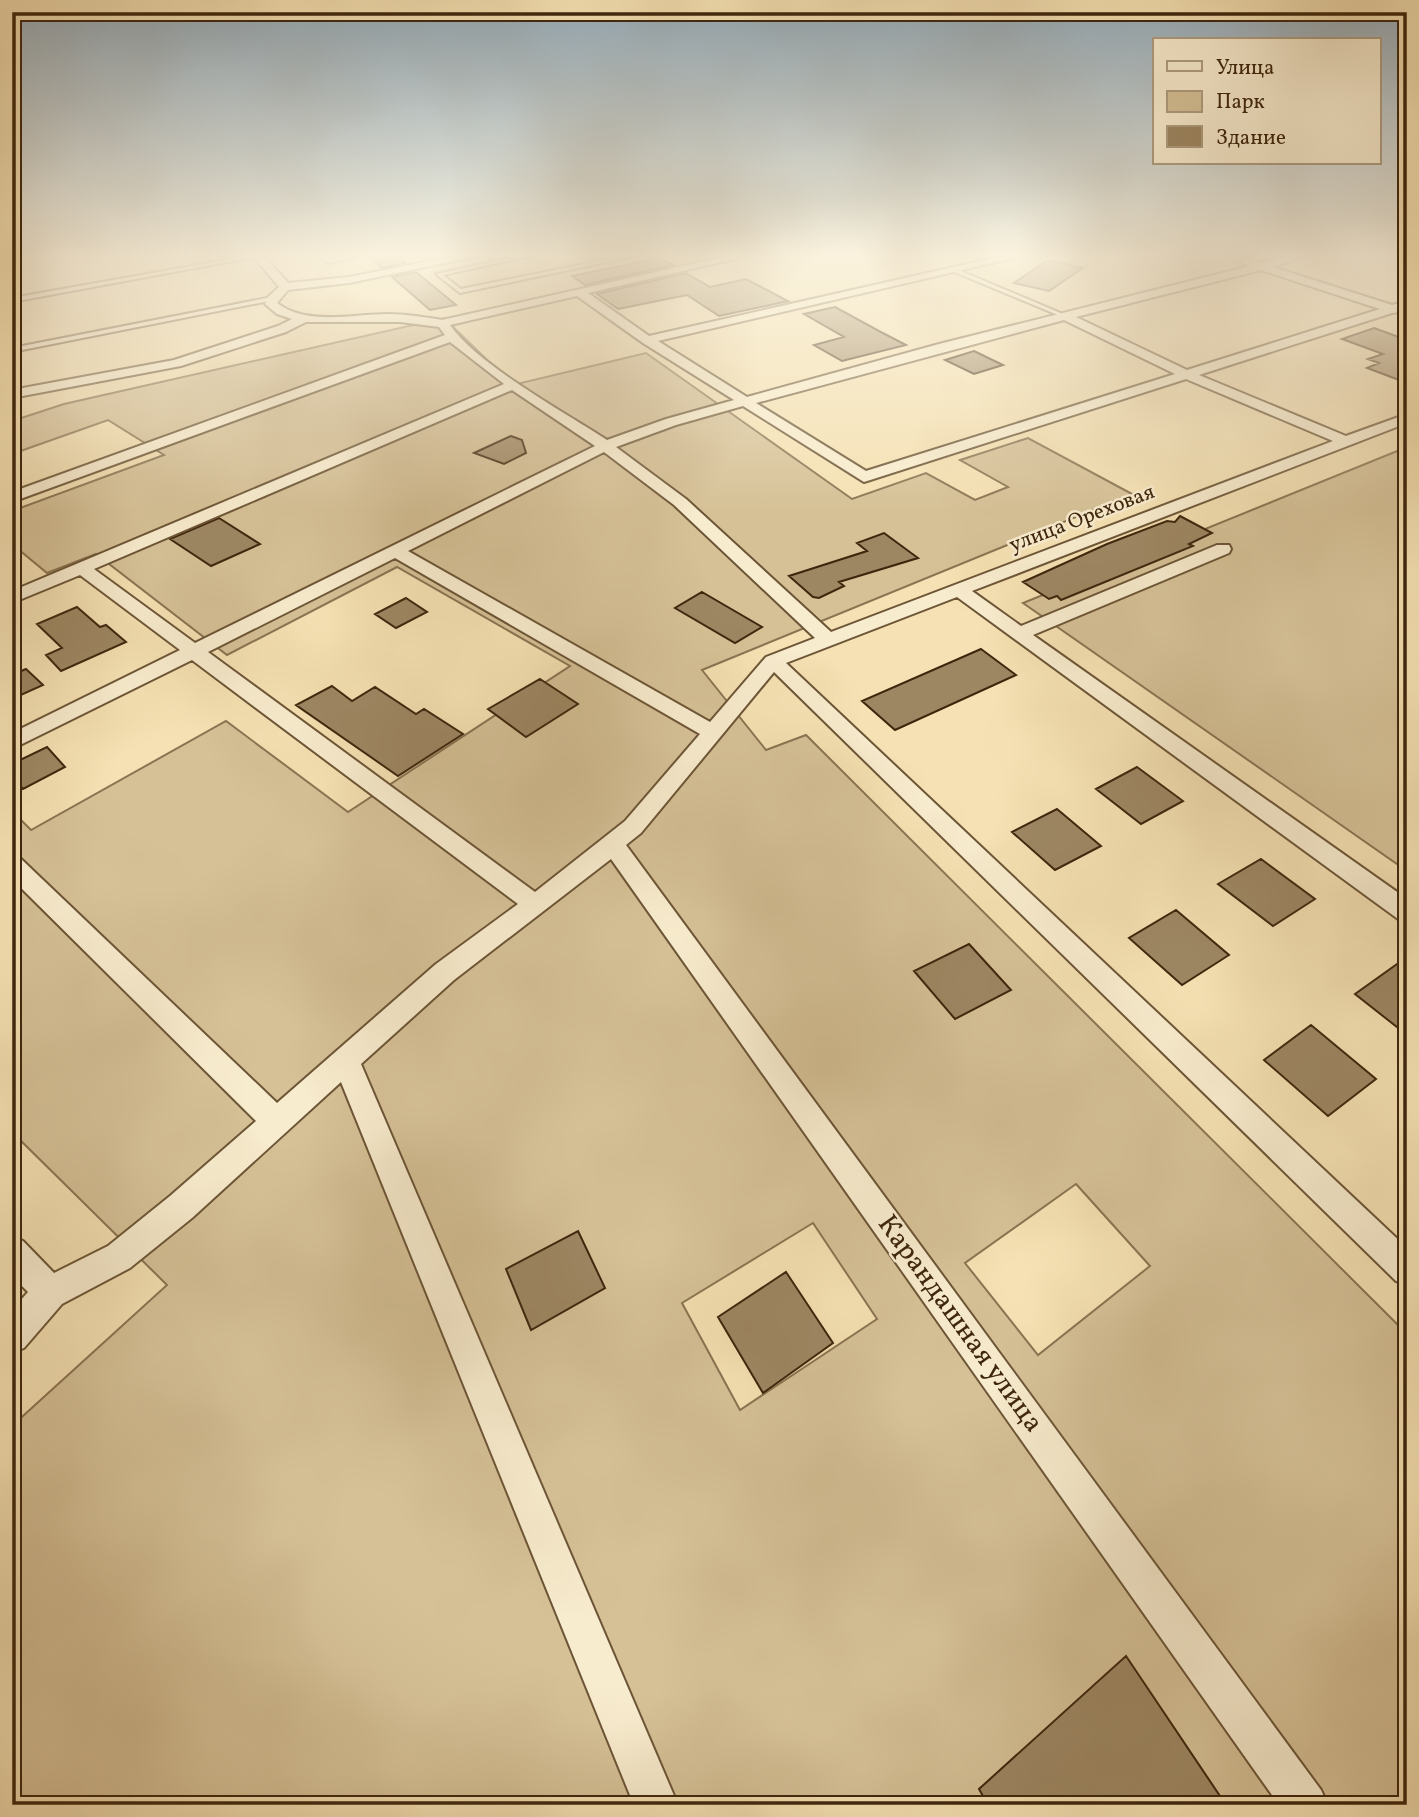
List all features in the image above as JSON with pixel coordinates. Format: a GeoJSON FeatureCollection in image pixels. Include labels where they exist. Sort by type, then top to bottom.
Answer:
{"type":"FeatureCollection","features":[{"type":"Feature","properties":{"kind":"street"},"geometry":{"type":"LineString","coordinates":[[12,394],[176,363],[245,341]]}},
{"type":"Feature","properties":{"kind":"street"},"geometry":{"type":"LineString","coordinates":[[12,497],[421,341]]}},
{"type":"Feature","properties":{"kind":"street"},"geometry":{"type":"LineString","coordinates":[[459,341],[513,385],[605,446],[680,502],[828,640]]}},
{"type":"Feature","properties":{"kind":"street"},"geometry":{"type":"LineString","coordinates":[[647,341],[864,477],[1289,341]]}},
{"type":"Feature","properties":{"kind":"street"},"geometry":{"type":"LineString","coordinates":[[12,742],[605,446],[671,422],[965,341]]}},
{"type":"Feature","properties":{"kind":"street"},"geometry":{"type":"LineString","coordinates":[[1117,341],[1184,373],[1345,442]]}},
{"type":"Feature","properties":{"kind":"street"},"geometry":{"type":"LineString","coordinates":[[12,598],[513,385]]}},
{"type":"Feature","properties":{"kind":"street","name":"улица Ореховая"},"geometry":{"type":"LineString","coordinates":[[774,661],[1407,418]]}},
{"type":"Feature","properties":{"kind":"street"},"geometry":{"type":"LineString","coordinates":[[1019,634],[1223,549]]}},
{"type":"Feature","properties":{"kind":"street"},"geometry":{"type":"LineString","coordinates":[[395,551],[712,732]]}},
{"type":"Feature","properties":{"kind":"street"},"geometry":{"type":"LineString","coordinates":[[83,569],[536,905]]}},
{"type":"Feature","properties":{"kind":"street"},"geometry":{"type":"LineString","coordinates":[[960,591],[1407,912]]}},
{"type":"Feature","properties":{"kind":"street"},"geometry":{"type":"LineString","coordinates":[[12,1336],[50,1292],[119,1257],[277,1122],[445,972],[536,905],[633,827],[774,661],[1407,1270]]}},
{"type":"Feature","properties":{"kind":"street","name":"Карандашная улица"},"geometry":{"type":"LineString","coordinates":[[613,844],[1306,1805]]}},
{"type":"Feature","properties":{"kind":"street"},"geometry":{"type":"LineString","coordinates":[[12,864],[277,1122]]}},
{"type":"Feature","properties":{"kind":"street"},"geometry":{"type":"LineString","coordinates":[[346,1061],[656,1805]]}},
{"type":"Feature","properties":{"kind":"street"},"geometry":{"type":"LineString","coordinates":[[12,1252],[50,1292]]}},
{"type":"Feature","properties":{"kind":"lane"},"geometry":{"type":"LineString","coordinates":[[12,350],[59,341]]}},
{"type":"Feature","properties":{"kind":"green space"},"geometry":{"type":"Polygon","coordinates":[[[343,341],[467,341],[513,385],[646,353],[852,499],[926,473],[975,500],[1008,487],[960,460],[1028,438],[1132,494],[702,670],[766,750],[806,735],[1407,1334],[1407,1805],[12,1805],[12,1426],[167,1285],[12,1132],[12,811],[31,830],[226,721],[348,812],[570,666],[397,567],[227,655],[96,554],[47,573],[12,544],[12,511],[164,455],[108,420],[12,454],[12,421],[64,404],[343,341]],[[1076,1184],[965,1263],[1038,1355],[1150,1266],[1076,1184]],[[813,1223],[682,1303],[740,1410],[877,1319],[813,1223]]]}},
{"type":"Feature","properties":{"kind":"green space"},"geometry":{"type":"Polygon","coordinates":[[[1407,447],[1407,871],[1023,603],[1407,447]]]}},
{"type":"Feature","properties":{"kind":"building"},"geometry":{"type":"Polygon","coordinates":[[[830,341],[898,341],[906,345],[842,361],[814,345],[830,341]]]}},
{"type":"Feature","properties":{"kind":"building"},"geometry":{"type":"Polygon","coordinates":[[[1347,341],[1407,341],[1407,383],[1367,368],[1379,363],[1368,359],[1383,354],[1347,341]]]}},
{"type":"Feature","properties":{"kind":"building"},"geometry":{"type":"Polygon","coordinates":[[[974,351],[1003,365],[974,374],[945,360],[974,351]]]}},
{"type":"Feature","properties":{"kind":"building"},"geometry":{"type":"Polygon","coordinates":[[[511,436],[522,440],[526,453],[504,464],[474,453],[511,436]]]}},
{"type":"Feature","properties":{"kind":"building"},"geometry":{"type":"Polygon","coordinates":[[[1180,516],[1212,533],[1189,544],[1193,546],[1061,600],[1057,596],[1049,599],[1023,582],[1107,544],[1167,521],[1175,522],[1180,516]]]}},
{"type":"Feature","properties":{"kind":"building"},"geometry":{"type":"Polygon","coordinates":[[[219,518],[260,544],[211,566],[170,539],[219,518]]]}},
{"type":"Feature","properties":{"kind":"building"},"geometry":{"type":"Polygon","coordinates":[[[884,533],[918,558],[839,582],[844,586],[819,598],[813,597],[789,576],[867,551],[857,543],[884,533]]]}},
{"type":"Feature","properties":{"kind":"building"},"geometry":{"type":"Polygon","coordinates":[[[702,592],[762,627],[735,643],[675,608],[702,592]]]}},
{"type":"Feature","properties":{"kind":"building"},"geometry":{"type":"Polygon","coordinates":[[[406,598],[427,612],[396,628],[375,614],[406,598]]]}},
{"type":"Feature","properties":{"kind":"building"},"geometry":{"type":"Polygon","coordinates":[[[77,607],[100,627],[106,625],[126,642],[61,671],[46,655],[62,648],[37,624],[77,607]]]}},
{"type":"Feature","properties":{"kind":"building"},"geometry":{"type":"Polygon","coordinates":[[[981,649],[1016,675],[895,730],[862,701],[981,649]]]}},
{"type":"Feature","properties":{"kind":"building"},"geometry":{"type":"Polygon","coordinates":[[[26,669],[43,685],[12,699],[12,675],[26,669]]]}},
{"type":"Feature","properties":{"kind":"building"},"geometry":{"type":"Polygon","coordinates":[[[540,679],[578,704],[526,737],[488,709],[540,679]]]}},
{"type":"Feature","properties":{"kind":"building"},"geometry":{"type":"Polygon","coordinates":[[[332,686],[352,701],[375,687],[416,714],[424,709],[463,734],[398,776],[296,705],[332,686]]]}},
{"type":"Feature","properties":{"kind":"building"},"geometry":{"type":"Polygon","coordinates":[[[47,747],[65,767],[23,789],[12,777],[12,764],[47,747]]]}},
{"type":"Feature","properties":{"kind":"building"},"geometry":{"type":"Polygon","coordinates":[[[1137,767],[1183,801],[1141,824],[1096,789],[1137,767]]]}},
{"type":"Feature","properties":{"kind":"building"},"geometry":{"type":"Polygon","coordinates":[[[1057,809],[1101,846],[1055,870],[1012,832],[1057,809]]]}},
{"type":"Feature","properties":{"kind":"building"},"geometry":{"type":"Polygon","coordinates":[[[1261,859],[1315,899],[1273,926],[1218,884],[1261,859]]]}},
{"type":"Feature","properties":{"kind":"building"},"geometry":{"type":"Polygon","coordinates":[[[1176,910],[1229,955],[1182,985],[1129,938],[1176,910]]]}},
{"type":"Feature","properties":{"kind":"building"},"geometry":{"type":"Polygon","coordinates":[[[969,944],[1011,990],[955,1019],[914,971],[969,944]]]}},
{"type":"Feature","properties":{"kind":"building"},"geometry":{"type":"Polygon","coordinates":[[[1407,957],[1407,1035],[1355,994],[1407,957]]]}},
{"type":"Feature","properties":{"kind":"building"},"geometry":{"type":"Polygon","coordinates":[[[1311,1025],[1376,1079],[1328,1116],[1264,1060],[1311,1025]]]}},
{"type":"Feature","properties":{"kind":"building"},"geometry":{"type":"Polygon","coordinates":[[[578,1231],[605,1288],[531,1330],[506,1269],[578,1231]]]}},
{"type":"Feature","properties":{"kind":"building"},"geometry":{"type":"Polygon","coordinates":[[[786,1272],[833,1343],[763,1393],[718,1317],[786,1272]]]}},
{"type":"Feature","properties":{"kind":"building"},"geometry":{"type":"Polygon","coordinates":[[[1126,1656],[1226,1805],[988,1805],[979,1789],[1126,1656]]]}}]}
